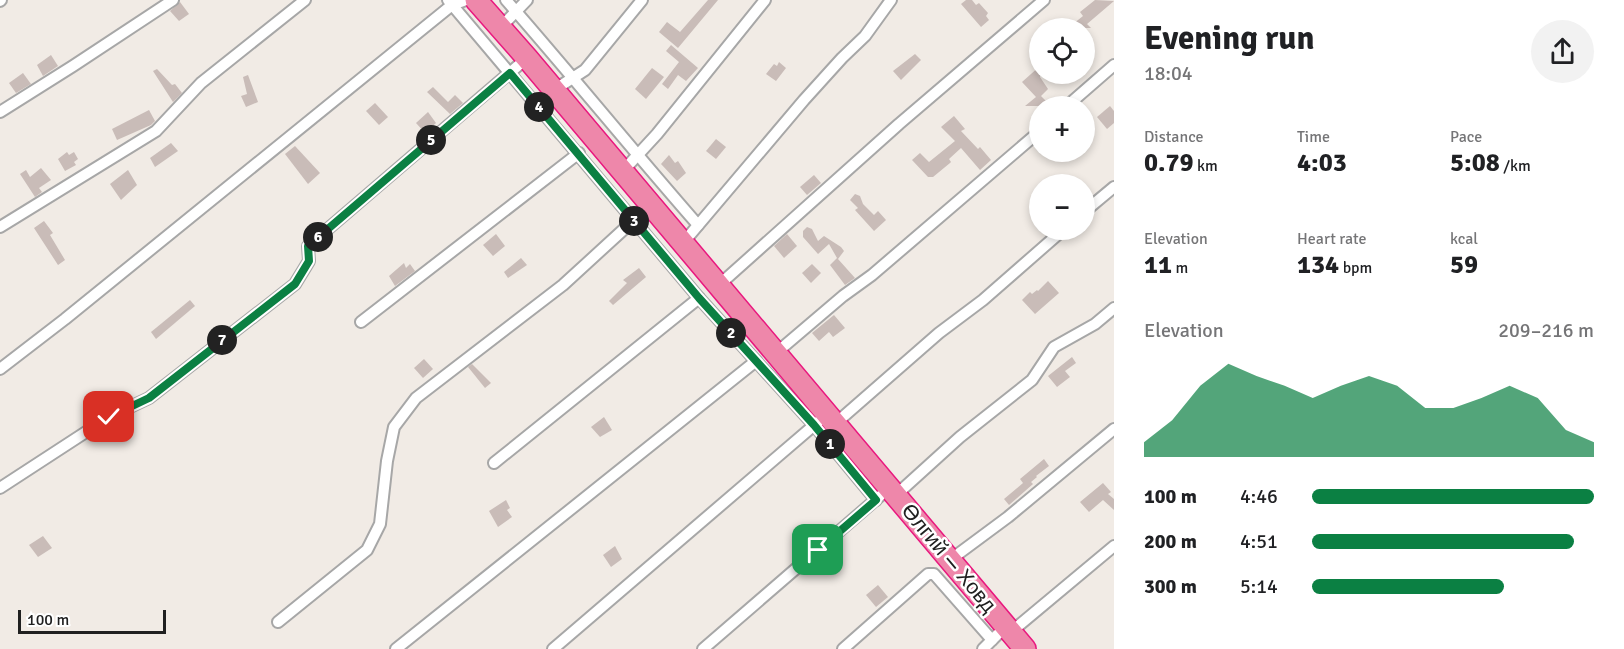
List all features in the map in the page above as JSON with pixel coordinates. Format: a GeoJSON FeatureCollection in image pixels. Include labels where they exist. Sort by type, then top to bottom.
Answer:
{"type":"FeatureCollection","features":[{"type":"Feature","properties":{"kind":"highway","name":"Өлгий — Ховд"},"geometry":{"type":"LineString","coordinates":[[476,0],[776,352],[825,421],[887,494],[950,560],[1003,633],[1025,649]]}},
{"type":"Feature","properties":{"kind":"street"},"geometry":{"type":"LineString","coordinates":[[0,112],[172,0]]}},
{"type":"Feature","properties":{"kind":"street"},"geometry":{"type":"LineString","coordinates":[[0,227],[156,131],[201,83],[305,0]]}},
{"type":"Feature","properties":{"kind":"street"},"geometry":{"type":"LineString","coordinates":[[0,369],[65,319],[450,3],[466,0]]}},
{"type":"Feature","properties":{"kind":"street"},"geometry":{"type":"LineString","coordinates":[[506,0],[698,225]]}},
{"type":"Feature","properties":{"kind":"street"},"geometry":{"type":"LineString","coordinates":[[500,28],[527,0]]}},
{"type":"Feature","properties":{"kind":"street"},"geometry":{"type":"LineString","coordinates":[[554,90],[585,70],[642,0]]}},
{"type":"Feature","properties":{"kind":"street"},"geometry":{"type":"LineString","coordinates":[[622,172],[638,156],[765,0]]}},
{"type":"Feature","properties":{"kind":"street"},"geometry":{"type":"LineString","coordinates":[[683,243],[804,100],[865,36],[891,0]]}},
{"type":"Feature","properties":{"kind":"street"},"geometry":{"type":"LineString","coordinates":[[719,285],[899,124],[1044,0]]}},
{"type":"Feature","properties":{"kind":"street"},"geometry":{"type":"LineString","coordinates":[[450,3],[579,153],[699,298],[756,361],[825,421]]}},
{"type":"Feature","properties":{"kind":"street"},"geometry":{"type":"LineString","coordinates":[[0,488],[109,417],[149,398],[295,284],[309,261],[308,246],[527,58]]}},
{"type":"Feature","properties":{"kind":"street"},"geometry":{"type":"LineString","coordinates":[[1078,96],[1114,65]]}},
{"type":"Feature","properties":{"kind":"street"},"geometry":{"type":"LineString","coordinates":[[776,352],[872,275],[1029,140]]}},
{"type":"Feature","properties":{"kind":"street"},"geometry":{"type":"LineString","coordinates":[[362,322],[579,153]]}},
{"type":"Feature","properties":{"kind":"street"},"geometry":{"type":"LineString","coordinates":[[1095,203],[1114,188]]}},
{"type":"Feature","properties":{"kind":"street"},"geometry":{"type":"LineString","coordinates":[[278,622],[367,550],[380,524],[387,460],[394,427],[416,398],[563,285],[634,220]]}},
{"type":"Feature","properties":{"kind":"street"},"geometry":{"type":"LineString","coordinates":[[553,649],[825,421],[983,300],[1052,240]]}},
{"type":"Feature","properties":{"kind":"street"},"geometry":{"type":"LineString","coordinates":[[494,463],[699,298]]}},
{"type":"Feature","properties":{"kind":"street"},"geometry":{"type":"LineString","coordinates":[[703,649],[887,494],[1032,380],[1054,347],[1095,324],[1114,308]]}},
{"type":"Feature","properties":{"kind":"street"},"geometry":{"type":"LineString","coordinates":[[396,649],[756,361]]}},
{"type":"Feature","properties":{"kind":"street"},"geometry":{"type":"LineString","coordinates":[[950,560],[1016,511],[1114,429]]}},
{"type":"Feature","properties":{"kind":"street"},"geometry":{"type":"LineString","coordinates":[[983,649],[1114,546]]}},
{"type":"Feature","properties":{"kind":"street"},"geometry":{"type":"LineString","coordinates":[[843,649],[928,574],[933,574],[1003,633]]}},
{"type":"Feature","properties":{"kind":"building"},"geometry":{"type":"Polygon","coordinates":[[[708,0],[718,0],[678,48],[659,32],[667,22],[680,32],[708,0]]]}},
{"type":"Feature","properties":{"kind":"building"},"geometry":{"type":"Polygon","coordinates":[[[966,0],[972,0],[976,5],[979,3],[988,13],[986,16],[989,20],[981,27],[961,4],[966,0]]]}},
{"type":"Feature","properties":{"kind":"building"},"geometry":{"type":"Polygon","coordinates":[[[1095,0],[1114,1],[1094,18],[1080,18],[1083,16],[1080,12],[1095,0]]]}},
{"type":"Feature","properties":{"kind":"building"},"geometry":{"type":"Polygon","coordinates":[[[180,2],[189,14],[179,21],[170,11],[180,2]]]}},
{"type":"Feature","properties":{"kind":"building"},"geometry":{"type":"Polygon","coordinates":[[[671,45],[698,68],[686,81],[678,75],[668,89],[662,84],[679,62],[666,51],[671,45]]]}},
{"type":"Feature","properties":{"kind":"building"},"geometry":{"type":"Polygon","coordinates":[[[915,54],[921,60],[901,80],[893,71],[915,54]]]}},
{"type":"Feature","properties":{"kind":"building"},"geometry":{"type":"Polygon","coordinates":[[[51,55],[58,66],[43,76],[37,65],[51,55]]]}},
{"type":"Feature","properties":{"kind":"building"},"geometry":{"type":"Polygon","coordinates":[[[779,62],[786,68],[776,81],[766,74],[774,64],[777,66],[779,62]]]}},
{"type":"Feature","properties":{"kind":"building"},"geometry":{"type":"Polygon","coordinates":[[[652,68],[664,77],[646,99],[635,89],[652,68]]]}},
{"type":"Feature","properties":{"kind":"building"},"geometry":{"type":"Polygon","coordinates":[[[157,69],[182,93],[173,102],[153,71],[157,69]]]}},
{"type":"Feature","properties":{"kind":"building"},"geometry":{"type":"Polygon","coordinates":[[[23,73],[31,84],[16,93],[9,83],[23,73]]]}},
{"type":"Feature","properties":{"kind":"building"},"geometry":{"type":"Polygon","coordinates":[[[248,75],[258,102],[246,107],[241,96],[247,94],[243,77],[248,75]]]}},
{"type":"Feature","properties":{"kind":"building"},"geometry":{"type":"Polygon","coordinates":[[[1029,76],[1029,84],[1045,84],[1048,89],[1041,96],[1035,96],[1022,82],[1029,76]]]}},
{"type":"Feature","properties":{"kind":"building"},"geometry":{"type":"Polygon","coordinates":[[[433,87],[448,102],[455,95],[463,103],[450,114],[427,92],[433,87]]]}},
{"type":"Feature","properties":{"kind":"building"},"geometry":{"type":"Polygon","coordinates":[[[375,103],[388,117],[379,125],[366,111],[375,103]]]}},
{"type":"Feature","properties":{"kind":"building"},"geometry":{"type":"Polygon","coordinates":[[[1110,106],[1114,111],[1114,123],[1107,129],[1097,117],[1110,106]]]}},
{"type":"Feature","properties":{"kind":"building"},"geometry":{"type":"Polygon","coordinates":[[[149,110],[155,121],[151,125],[117,140],[112,129],[149,110]]]}},
{"type":"Feature","properties":{"kind":"building"},"geometry":{"type":"Polygon","coordinates":[[[428,112],[436,123],[425,133],[416,123],[428,112]]]}},
{"type":"Feature","properties":{"kind":"building"},"geometry":{"type":"Polygon","coordinates":[[[954,116],[965,129],[961,131],[991,160],[980,170],[961,148],[949,159],[950,163],[933,177],[928,177],[912,160],[920,153],[929,162],[955,141],[941,127],[954,116]]]}},
{"type":"Feature","properties":{"kind":"building"},"geometry":{"type":"Polygon","coordinates":[[[716,139],[726,147],[716,159],[706,151],[716,139]]]}},
{"type":"Feature","properties":{"kind":"building"},"geometry":{"type":"Polygon","coordinates":[[[171,143],[178,151],[155,167],[150,158],[171,143]]]}},
{"type":"Feature","properties":{"kind":"building"},"geometry":{"type":"Polygon","coordinates":[[[295,146],[320,173],[308,184],[285,154],[295,146]]]}},
{"type":"Feature","properties":{"kind":"building"},"geometry":{"type":"Polygon","coordinates":[[[67,152],[69,155],[74,152],[78,159],[74,162],[76,165],[65,171],[58,159],[67,152]]]}},
{"type":"Feature","properties":{"kind":"building"},"geometry":{"type":"Polygon","coordinates":[[[669,155],[675,163],[678,161],[686,173],[677,181],[661,164],[669,155]]]}},
{"type":"Feature","properties":{"kind":"building"},"geometry":{"type":"Polygon","coordinates":[[[41,168],[51,180],[39,188],[42,192],[35,197],[20,174],[26,170],[30,177],[41,168]]]}},
{"type":"Feature","properties":{"kind":"building"},"geometry":{"type":"Polygon","coordinates":[[[128,170],[137,185],[121,200],[110,184],[128,170]]]}},
{"type":"Feature","properties":{"kind":"building"},"geometry":{"type":"Polygon","coordinates":[[[814,175],[821,183],[807,195],[800,187],[814,175]]]}},
{"type":"Feature","properties":{"kind":"building"},"geometry":{"type":"Polygon","coordinates":[[[855,194],[860,196],[863,204],[874,215],[878,211],[886,220],[874,231],[855,210],[858,208],[850,200],[855,194]]]}},
{"type":"Feature","properties":{"kind":"building"},"geometry":{"type":"Polygon","coordinates":[[[44,221],[53,233],[50,235],[65,260],[58,265],[34,228],[44,221]]]}},
{"type":"Feature","properties":{"kind":"building"},"geometry":{"type":"Polygon","coordinates":[[[807,227],[812,229],[818,241],[824,236],[841,247],[844,251],[838,259],[855,278],[845,285],[830,265],[837,258],[829,244],[818,254],[803,237],[803,231],[807,227]]]}},
{"type":"Feature","properties":{"kind":"building"},"geometry":{"type":"Polygon","coordinates":[[[496,234],[505,246],[493,256],[483,245],[496,234]]]}},
{"type":"Feature","properties":{"kind":"building"},"geometry":{"type":"Polygon","coordinates":[[[787,234],[797,246],[784,258],[774,246],[787,234]]]}},
{"type":"Feature","properties":{"kind":"building"},"geometry":{"type":"Polygon","coordinates":[[[521,258],[527,265],[508,278],[504,272],[521,258]]]}},
{"type":"Feature","properties":{"kind":"building"},"geometry":{"type":"Polygon","coordinates":[[[404,263],[406,268],[410,264],[415,271],[395,286],[389,276],[404,263]]]}},
{"type":"Feature","properties":{"kind":"building"},"geometry":{"type":"Polygon","coordinates":[[[812,264],[821,273],[811,283],[802,273],[812,264]]]}},
{"type":"Feature","properties":{"kind":"building"},"geometry":{"type":"Polygon","coordinates":[[[639,268],[646,277],[613,305],[609,301],[627,283],[623,280],[639,268]]]}},
{"type":"Feature","properties":{"kind":"building"},"geometry":{"type":"Polygon","coordinates":[[[1048,281],[1059,293],[1035,314],[1022,300],[1030,292],[1032,294],[1038,291],[1048,281]]]}},
{"type":"Feature","properties":{"kind":"building"},"geometry":{"type":"Polygon","coordinates":[[[190,300],[195,306],[156,339],[151,332],[190,300]]]}},
{"type":"Feature","properties":{"kind":"building"},"geometry":{"type":"Polygon","coordinates":[[[834,315],[845,328],[833,337],[829,332],[819,341],[812,333],[834,315]]]}},
{"type":"Feature","properties":{"kind":"building"},"geometry":{"type":"Polygon","coordinates":[[[1072,357],[1076,363],[1065,371],[1070,377],[1057,387],[1048,376],[1072,357]]]}},
{"type":"Feature","properties":{"kind":"building"},"geometry":{"type":"Polygon","coordinates":[[[424,359],[433,369],[423,378],[414,368],[424,359]]]}},
{"type":"Feature","properties":{"kind":"building"},"geometry":{"type":"Polygon","coordinates":[[[472,364],[491,383],[485,388],[468,367],[472,364]]]}},
{"type":"Feature","properties":{"kind":"building"},"geometry":{"type":"Polygon","coordinates":[[[604,417],[612,430],[600,437],[591,427],[604,417]]]}},
{"type":"Feature","properties":{"kind":"building"},"geometry":{"type":"Polygon","coordinates":[[[1044,459],[1049,466],[1036,476],[1031,482],[1033,484],[1009,505],[1004,499],[1023,483],[1020,479],[1044,459]]]}},
{"type":"Feature","properties":{"kind":"building"},"geometry":{"type":"Polygon","coordinates":[[[1103,483],[1111,492],[1108,494],[1114,499],[1114,510],[1103,500],[1089,512],[1080,502],[1103,483]]]}},
{"type":"Feature","properties":{"kind":"building"},"geometry":{"type":"Polygon","coordinates":[[[506,500],[510,508],[507,510],[512,517],[498,527],[489,511],[506,500]]]}},
{"type":"Feature","properties":{"kind":"building"},"geometry":{"type":"Polygon","coordinates":[[[43,536],[52,548],[38,557],[29,545],[43,536]]]}},
{"type":"Feature","properties":{"kind":"building"},"geometry":{"type":"Polygon","coordinates":[[[615,546],[622,559],[611,567],[603,555],[615,546]]]}},
{"type":"Feature","properties":{"kind":"building"},"geometry":{"type":"Polygon","coordinates":[[[878,585],[888,597],[876,607],[866,595],[878,585]]]}},
{"type":"Feature","properties":{"kind":"route"},"geometry":{"type":"LineString","coordinates":[[109,417],[149,398],[295,284],[309,261],[308,246],[510,73],[699,298],[814,425],[876,500],[818,550]]}}]}
